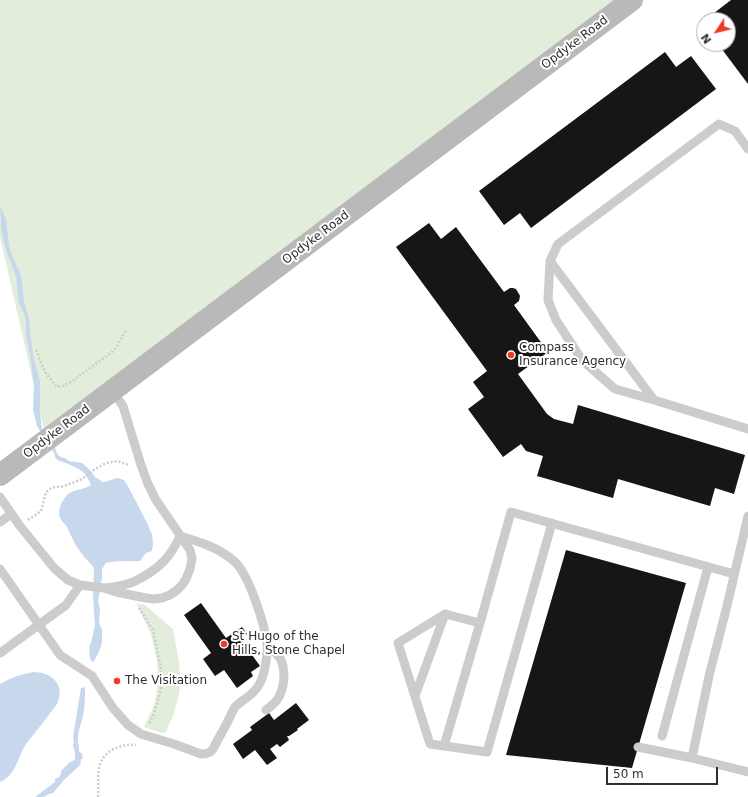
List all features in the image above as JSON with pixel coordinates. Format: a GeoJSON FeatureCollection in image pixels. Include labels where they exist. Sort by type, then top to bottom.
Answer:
{"type":"FeatureCollection","features":[{"type":"Feature","properties":{"kind":"main road","name":"Opdyke Road"},"geometry":{"type":"LineString","coordinates":[[0,475],[632,0]]}},
{"type":"Feature","properties":{"kind":"lane"},"geometry":{"type":"LineString","coordinates":[[748,149],[735,131],[719,124],[558,244],[550,261],[548,300],[556,320],[582,360],[614,389],[748,429]]}},
{"type":"Feature","properties":{"kind":"lane"},"geometry":{"type":"LineString","coordinates":[[550,261],[654,400]]}},
{"type":"Feature","properties":{"kind":"lane"},"geometry":{"type":"LineString","coordinates":[[0,497],[20,526],[54,568],[68,580],[80,585],[104,588],[116,592],[154,599],[170,595],[182,586],[189,574],[192,558],[190,550],[156,500],[148,484],[123,406],[112,391]]}},
{"type":"Feature","properties":{"kind":"lane"},"geometry":{"type":"LineString","coordinates":[[444,746],[512,512],[734,574]]}},
{"type":"Feature","properties":{"kind":"lane"},"geometry":{"type":"LineString","coordinates":[[0,522],[11,514]]}},
{"type":"Feature","properties":{"kind":"lane"},"geometry":{"type":"LineString","coordinates":[[692,758],[709,676],[748,516]]}},
{"type":"Feature","properties":{"kind":"lane"},"geometry":{"type":"LineString","coordinates":[[480,623],[445,614],[398,643],[430,744],[487,752],[552,523]]}},
{"type":"Feature","properties":{"kind":"lane"},"geometry":{"type":"LineString","coordinates":[[104,588],[128,584],[152,572],[165,561],[175,547],[180,536]]}},
{"type":"Feature","properties":{"kind":"lane"},"geometry":{"type":"LineString","coordinates":[[0,569],[60,654],[92,676],[122,719],[140,734],[201,754],[206,754],[213,749],[235,707],[252,694],[260,683],[265,665],[267,644],[256,602],[244,572],[230,557],[206,544],[180,536]]}},
{"type":"Feature","properties":{"kind":"lane"},"geometry":{"type":"LineString","coordinates":[[662,736],[708,567]]}},
{"type":"Feature","properties":{"kind":"lane"},"geometry":{"type":"LineString","coordinates":[[1,651],[66,606],[80,585]]}},
{"type":"Feature","properties":{"kind":"lane"},"geometry":{"type":"LineString","coordinates":[[415,696],[445,614]]}},
{"type":"Feature","properties":{"kind":"lane"},"geometry":{"type":"LineString","coordinates":[[266,710],[273,705],[279,697],[284,677],[284,666],[280,658],[267,644]]}},
{"type":"Feature","properties":{"kind":"lane"},"geometry":{"type":"LineString","coordinates":[[638,747],[692,758],[748,772]]}},
{"type":"Feature","properties":{"kind":"path"},"geometry":{"type":"LineString","coordinates":[[36,350],[45,372],[55,385],[58,387],[63,386],[74,380],[112,352],[126,331]]}},
{"type":"Feature","properties":{"kind":"path"},"geometry":{"type":"LineString","coordinates":[[20,526],[40,511],[46,492],[55,487],[61,487],[82,479],[106,463],[117,461],[131,466],[141,465]]}},
{"type":"Feature","properties":{"kind":"path"},"geometry":{"type":"LineString","coordinates":[[98,797],[98,769],[101,760],[112,750],[118,747],[134,745],[140,746],[144,744],[152,731],[146,729],[153,716],[161,690],[161,670],[153,630],[130,595]]}},
{"type":"Feature","properties":{"kind":"green space"},"geometry":{"type":"Polygon","coordinates":[[[0,0],[614,0],[44,430],[0,237],[0,0]]]}},
{"type":"Feature","properties":{"kind":"green space"},"geometry":{"type":"Polygon","coordinates":[[[136,603],[145,605],[173,629],[180,671],[180,685],[177,703],[171,721],[166,732],[162,733],[144,727],[155,703],[158,682],[157,661],[151,634],[136,603]]]}},
{"type":"Feature","properties":{"kind":"water"},"geometry":{"type":"Polygon","coordinates":[[[0,206],[6,219],[9,246],[21,275],[24,301],[29,319],[34,360],[40,381],[40,413],[42,429],[58,455],[61,457],[69,461],[82,463],[95,477],[103,482],[118,478],[124,480],[152,534],[152,551],[146,553],[140,561],[110,562],[106,563],[102,569],[98,601],[100,608],[99,623],[102,630],[102,643],[98,654],[92,662],[89,651],[95,625],[93,596],[94,568],[83,556],[59,515],[61,504],[68,494],[91,485],[82,472],[59,461],[56,458],[37,426],[33,410],[34,386],[26,336],[26,322],[24,313],[19,304],[16,276],[3,239],[0,206]]]}},
{"type":"Feature","properties":{"kind":"water"},"geometry":{"type":"Polygon","coordinates":[[[33,672],[46,674],[56,681],[60,691],[57,704],[26,744],[10,775],[0,782],[0,684],[16,676],[33,672]]]}},
{"type":"Feature","properties":{"kind":"water"},"geometry":{"type":"Polygon","coordinates":[[[84,687],[84,708],[78,738],[79,751],[83,758],[80,765],[53,793],[44,797],[35,797],[55,782],[55,779],[61,774],[61,771],[70,762],[75,760],[73,738],[81,688],[84,687]]]}},
{"type":"Feature","properties":{"kind":"building"},"geometry":{"type":"Polygon","coordinates":[[[731,0],[748,0],[748,84],[724,52],[736,52],[736,12],[715,12],[731,0]]]}},
{"type":"Feature","properties":{"kind":"building"},"geometry":{"type":"Polygon","coordinates":[[[665,52],[676,67],[691,56],[716,89],[531,228],[520,213],[504,225],[479,191],[665,52]]]}},
{"type":"Feature","properties":{"kind":"building"},"geometry":{"type":"Polygon","coordinates":[[[429,223],[441,239],[456,227],[504,292],[510,288],[516,289],[520,296],[519,301],[514,305],[548,352],[518,374],[547,414],[554,419],[573,424],[578,405],[745,455],[734,494],[715,488],[710,506],[618,479],[613,498],[537,476],[543,456],[526,451],[521,444],[503,457],[468,409],[484,397],[473,382],[487,371],[396,247],[429,223]]]}},
{"type":"Feature","properties":{"kind":"building"},"geometry":{"type":"Polygon","coordinates":[[[566,550],[686,583],[632,768],[506,755],[566,550]]]}},
{"type":"Feature","properties":{"kind":"building","name":"St Hugo of the Hills, Stone Chapel"},"geometry":{"type":"Polygon","coordinates":[[[201,603],[226,638],[242,627],[247,634],[240,638],[260,666],[251,672],[253,676],[237,688],[224,670],[215,676],[203,659],[211,653],[184,615],[201,603]]]}},
{"type":"Feature","properties":{"kind":"building"},"geometry":{"type":"Polygon","coordinates":[[[296,703],[309,720],[297,729],[298,730],[287,736],[289,740],[280,747],[277,744],[270,749],[277,758],[267,765],[255,750],[243,759],[233,744],[252,730],[250,727],[269,713],[274,720],[296,703]]]}},
{"type":"Feature","properties":{"kind":"place","name":"Compass Insurance Agency"},"geometry":{"type":"Point","coordinates":[511,355]}},
{"type":"Feature","properties":{"kind":"place","name":"St Hugo of the Hills, Stone Chapel"},"geometry":{"type":"Point","coordinates":[224,644]}},
{"type":"Feature","properties":{"kind":"place","name":"The Visitation"},"geometry":{"type":"Point","coordinates":[117,681]}}]}
